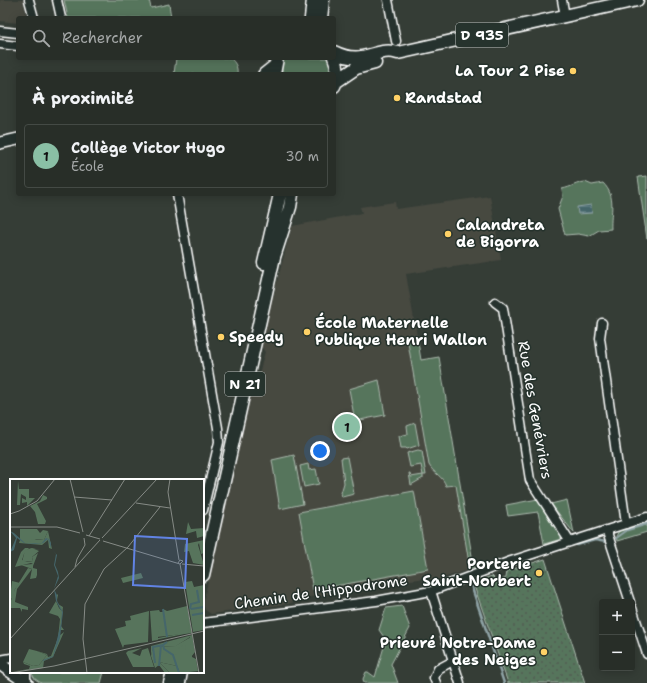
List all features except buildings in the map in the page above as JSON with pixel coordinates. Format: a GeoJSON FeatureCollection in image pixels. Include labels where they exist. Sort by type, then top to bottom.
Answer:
{"type":"FeatureCollection","features":[{"type":"Feature","properties":{"kind":"main road"},"geometry":{"type":"LineString","coordinates":[[311,16],[313,0]]}},
{"type":"Feature","properties":{"kind":"main road"},"geometry":{"type":"LineString","coordinates":[[321,16],[323,0]]}},
{"type":"Feature","properties":{"kind":"main road","name":"D 935"},"geometry":{"type":"LineString","coordinates":[[336,53],[355,59],[392,51],[397,47],[565,16],[637,0]]}},
{"type":"Feature","properties":{"kind":"main road","name":"D 935"},"geometry":{"type":"LineString","coordinates":[[336,82],[356,68],[392,59],[397,47]]}},
{"type":"Feature","properties":{"kind":"main road"},"geometry":{"type":"LineString","coordinates":[[335,60],[337,68],[336,76]]}},
{"type":"Feature","properties":{"kind":"main road","name":"N 21"},"geometry":{"type":"LineString","coordinates":[[204,533],[280,196]]}},
{"type":"Feature","properties":{"kind":"main road","name":"N 21"},"geometry":{"type":"LineString","coordinates":[[204,570],[272,264],[290,207],[292,196]]}},
{"type":"Feature","properties":{"kind":"main road"},"geometry":{"type":"LineString","coordinates":[[170,683],[173,673]]}},
{"type":"Feature","properties":{"kind":"main road"},"geometry":{"type":"LineString","coordinates":[[179,683],[182,673]]}},
{"type":"Feature","properties":{"kind":"street"},"geometry":{"type":"LineString","coordinates":[[30,0],[34,16]]}},
{"type":"Feature","properties":{"kind":"street"},"geometry":{"type":"LineString","coordinates":[[57,0],[60,16]]}},
{"type":"Feature","properties":{"kind":"street"},"geometry":{"type":"LineString","coordinates":[[388,0],[397,47]]}},
{"type":"Feature","properties":{"kind":"street"},"geometry":{"type":"LineString","coordinates":[[562,0],[565,16]]}},
{"type":"Feature","properties":{"kind":"street"},"geometry":{"type":"LineString","coordinates":[[0,31],[16,32]]}},
{"type":"Feature","properties":{"kind":"street"},"geometry":{"type":"LineString","coordinates":[[0,44],[16,46]]}},
{"type":"Feature","properties":{"kind":"street"},"geometry":{"type":"LineString","coordinates":[[267,72],[275,66]]}},
{"type":"Feature","properties":{"kind":"street"},"geometry":{"type":"LineString","coordinates":[[0,143],[16,140]]}},
{"type":"Feature","properties":{"kind":"street"},"geometry":{"type":"LineString","coordinates":[[177,196],[218,428],[219,442],[204,506]]}},
{"type":"Feature","properties":{"kind":"street","name":"Rue des Genévriers"},"geometry":{"type":"LineString","coordinates":[[495,302],[504,308],[530,480],[570,542]]}},
{"type":"Feature","properties":{"kind":"street"},"geometry":{"type":"LineString","coordinates":[[602,324],[600,338],[626,524]]}},
{"type":"Feature","properties":{"kind":"street","name":"Chemin de l'Hippodrome"},"geometry":{"type":"LineString","coordinates":[[204,623],[376,601],[431,591],[570,542],[647,517]]}},
{"type":"Feature","properties":{"kind":"street"},"geometry":{"type":"LineString","coordinates":[[608,530],[608,535],[629,599]]}},
{"type":"Feature","properties":{"kind":"street"},"geometry":{"type":"LineString","coordinates":[[431,591],[460,683]]}},
{"type":"Feature","properties":{"kind":"street"},"geometry":{"type":"LineString","coordinates":[[635,617],[647,654]]}},
{"type":"Feature","properties":{"kind":"street"},"geometry":{"type":"LineString","coordinates":[[0,660],[10,658]]}},
{"type":"Feature","properties":{"kind":"street"},"geometry":{"type":"LineString","coordinates":[[436,683],[434,678],[438,669],[453,661]]}},
{"type":"Feature","properties":{"kind":"street"},"geometry":{"type":"LineString","coordinates":[[0,664],[10,671]]}},
{"type":"Feature","properties":{"kind":"street"},"geometry":{"type":"LineString","coordinates":[[13,673],[26,679]]}},
{"type":"Feature","properties":{"kind":"shaded area"},"geometry":{"type":"Polygon","coordinates":[[[0,0],[23,0],[26,16],[16,16],[16,23],[0,21],[0,0]]]}},
{"type":"Feature","properties":{"kind":"shaded area"},"geometry":{"type":"Polygon","coordinates":[[[490,196],[501,260],[406,274],[421,359],[439,357],[474,568],[434,581],[426,578],[335,590],[323,596],[309,597],[288,604],[211,614],[205,610],[204,599],[255,376],[259,374],[265,352],[260,345],[292,226],[362,213],[360,207],[395,202],[396,209],[490,196]]]}},
{"type":"Feature","properties":{"kind":"green space"},"geometry":{"type":"Polygon","coordinates":[[[64,0],[149,0],[151,8],[169,4],[171,16],[68,16],[64,0]]]}},
{"type":"Feature","properties":{"kind":"green space"},"geometry":{"type":"Polygon","coordinates":[[[176,60],[232,60],[237,69],[237,72],[174,72],[176,60]]]}},
{"type":"Feature","properties":{"kind":"green space"},"geometry":{"type":"Polygon","coordinates":[[[283,60],[328,60],[330,65],[330,72],[281,72],[283,60]]]}},
{"type":"Feature","properties":{"kind":"green space"},"geometry":{"type":"Polygon","coordinates":[[[647,176],[647,239],[638,177],[647,176]]]}},
{"type":"Feature","properties":{"kind":"green space"},"geometry":{"type":"Polygon","coordinates":[[[585,182],[592,185],[603,183],[607,188],[612,205],[611,229],[599,230],[589,236],[578,234],[565,235],[558,209],[563,196],[562,189],[585,182]]]}},
{"type":"Feature","properties":{"kind":"green space"},"geometry":{"type":"Polygon","coordinates":[[[417,336],[421,360],[439,357],[474,568],[470,569],[456,485],[446,486],[443,480],[429,465],[407,337],[417,336]]]}},
{"type":"Feature","properties":{"kind":"green space"},"geometry":{"type":"Polygon","coordinates":[[[379,380],[385,415],[355,421],[349,389],[379,380]]]}},
{"type":"Feature","properties":{"kind":"green space"},"geometry":{"type":"Polygon","coordinates":[[[415,423],[419,445],[407,449],[401,448],[399,436],[408,434],[407,426],[415,423]]]}},
{"type":"Feature","properties":{"kind":"green space"},"geometry":{"type":"Polygon","coordinates":[[[418,450],[422,451],[426,475],[423,475],[421,465],[410,467],[407,453],[418,450]]]}},
{"type":"Feature","properties":{"kind":"green space"},"geometry":{"type":"Polygon","coordinates":[[[294,455],[303,504],[280,509],[272,460],[294,455]]]}},
{"type":"Feature","properties":{"kind":"green space"},"geometry":{"type":"Polygon","coordinates":[[[347,457],[354,494],[342,497],[341,493],[344,483],[341,458],[347,457]]]}},
{"type":"Feature","properties":{"kind":"green space"},"geometry":{"type":"Polygon","coordinates":[[[308,464],[309,470],[316,469],[319,484],[304,487],[300,466],[308,464]]]}},
{"type":"Feature","properties":{"kind":"green space"},"geometry":{"type":"Polygon","coordinates":[[[409,473],[411,477],[423,475],[423,478],[411,485],[409,473]]]}},
{"type":"Feature","properties":{"kind":"green space"},"geometry":{"type":"Polygon","coordinates":[[[414,491],[428,569],[313,590],[299,512],[414,491]]]}},
{"type":"Feature","properties":{"kind":"green space"},"geometry":{"type":"Polygon","coordinates":[[[538,499],[562,536],[561,539],[544,544],[538,512],[508,516],[506,505],[538,499]]]}},
{"type":"Feature","properties":{"kind":"green space"},"geometry":{"type":"Polygon","coordinates":[[[567,500],[574,533],[551,504],[567,500]]]}},
{"type":"Feature","properties":{"kind":"green space"},"geometry":{"type":"Polygon","coordinates":[[[647,522],[647,532],[617,541],[616,536],[619,531],[647,522]]]}},
{"type":"Feature","properties":{"kind":"green space"},"geometry":{"type":"Polygon","coordinates":[[[545,559],[585,683],[508,683],[473,583],[492,576],[497,581],[506,578],[507,571],[545,559]]]}},
{"type":"Feature","properties":{"kind":"green space"},"geometry":{"type":"Polygon","coordinates":[[[402,606],[410,628],[391,664],[398,683],[364,683],[363,679],[366,672],[375,677],[386,640],[379,630],[386,608],[402,606]]]}},
{"type":"Feature","properties":{"kind":"green space"},"geometry":{"type":"Polygon","coordinates":[[[32,673],[104,673],[101,683],[41,683],[35,679],[32,673]]]}},
{"type":"Feature","properties":{"kind":"water"},"geometry":{"type":"Polygon","coordinates":[[[591,205],[592,213],[578,214],[577,207],[591,205]]]}},
{"type":"Feature","properties":{"kind":"waterway"},"geometry":{"type":"LineString","coordinates":[[616,538],[627,530],[647,524]]}},
{"type":"Feature","properties":{"kind":"waterway"},"geometry":{"type":"LineString","coordinates":[[577,545],[595,540],[606,542]]}},
{"type":"Feature","properties":{"kind":"waterway"},"geometry":{"type":"LineString","coordinates":[[470,582],[504,683]]}},
{"type":"Feature","properties":{"kind":"place","name":"La Tour 2 Pise"},"geometry":{"type":"Point","coordinates":[573,71]}},
{"type":"Feature","properties":{"kind":"place","name":"Randstad"},"geometry":{"type":"Point","coordinates":[397,98]}},
{"type":"Feature","properties":{"kind":"place","name":"Calandreta de Bigorra"},"geometry":{"type":"Point","coordinates":[448,234]}},
{"type":"Feature","properties":{"kind":"place","name":"École Maternelle Publique Henri Wallon"},"geometry":{"type":"Point","coordinates":[307,332]}},
{"type":"Feature","properties":{"kind":"place","name":"Speedy"},"geometry":{"type":"Point","coordinates":[221,337]}},
{"type":"Feature","properties":{"kind":"place","name":"Collège Victor Hugo"},"geometry":{"type":"Point","coordinates":[347,427]}},
{"type":"Feature","properties":{"kind":"place","name":"Porterie Saint-Norbert"},"geometry":{"type":"Point","coordinates":[539,573]}},
{"type":"Feature","properties":{"kind":"place","name":"Prieuré Notre-Dame des Neiges"},"geometry":{"type":"Point","coordinates":[544,652]}}]}
